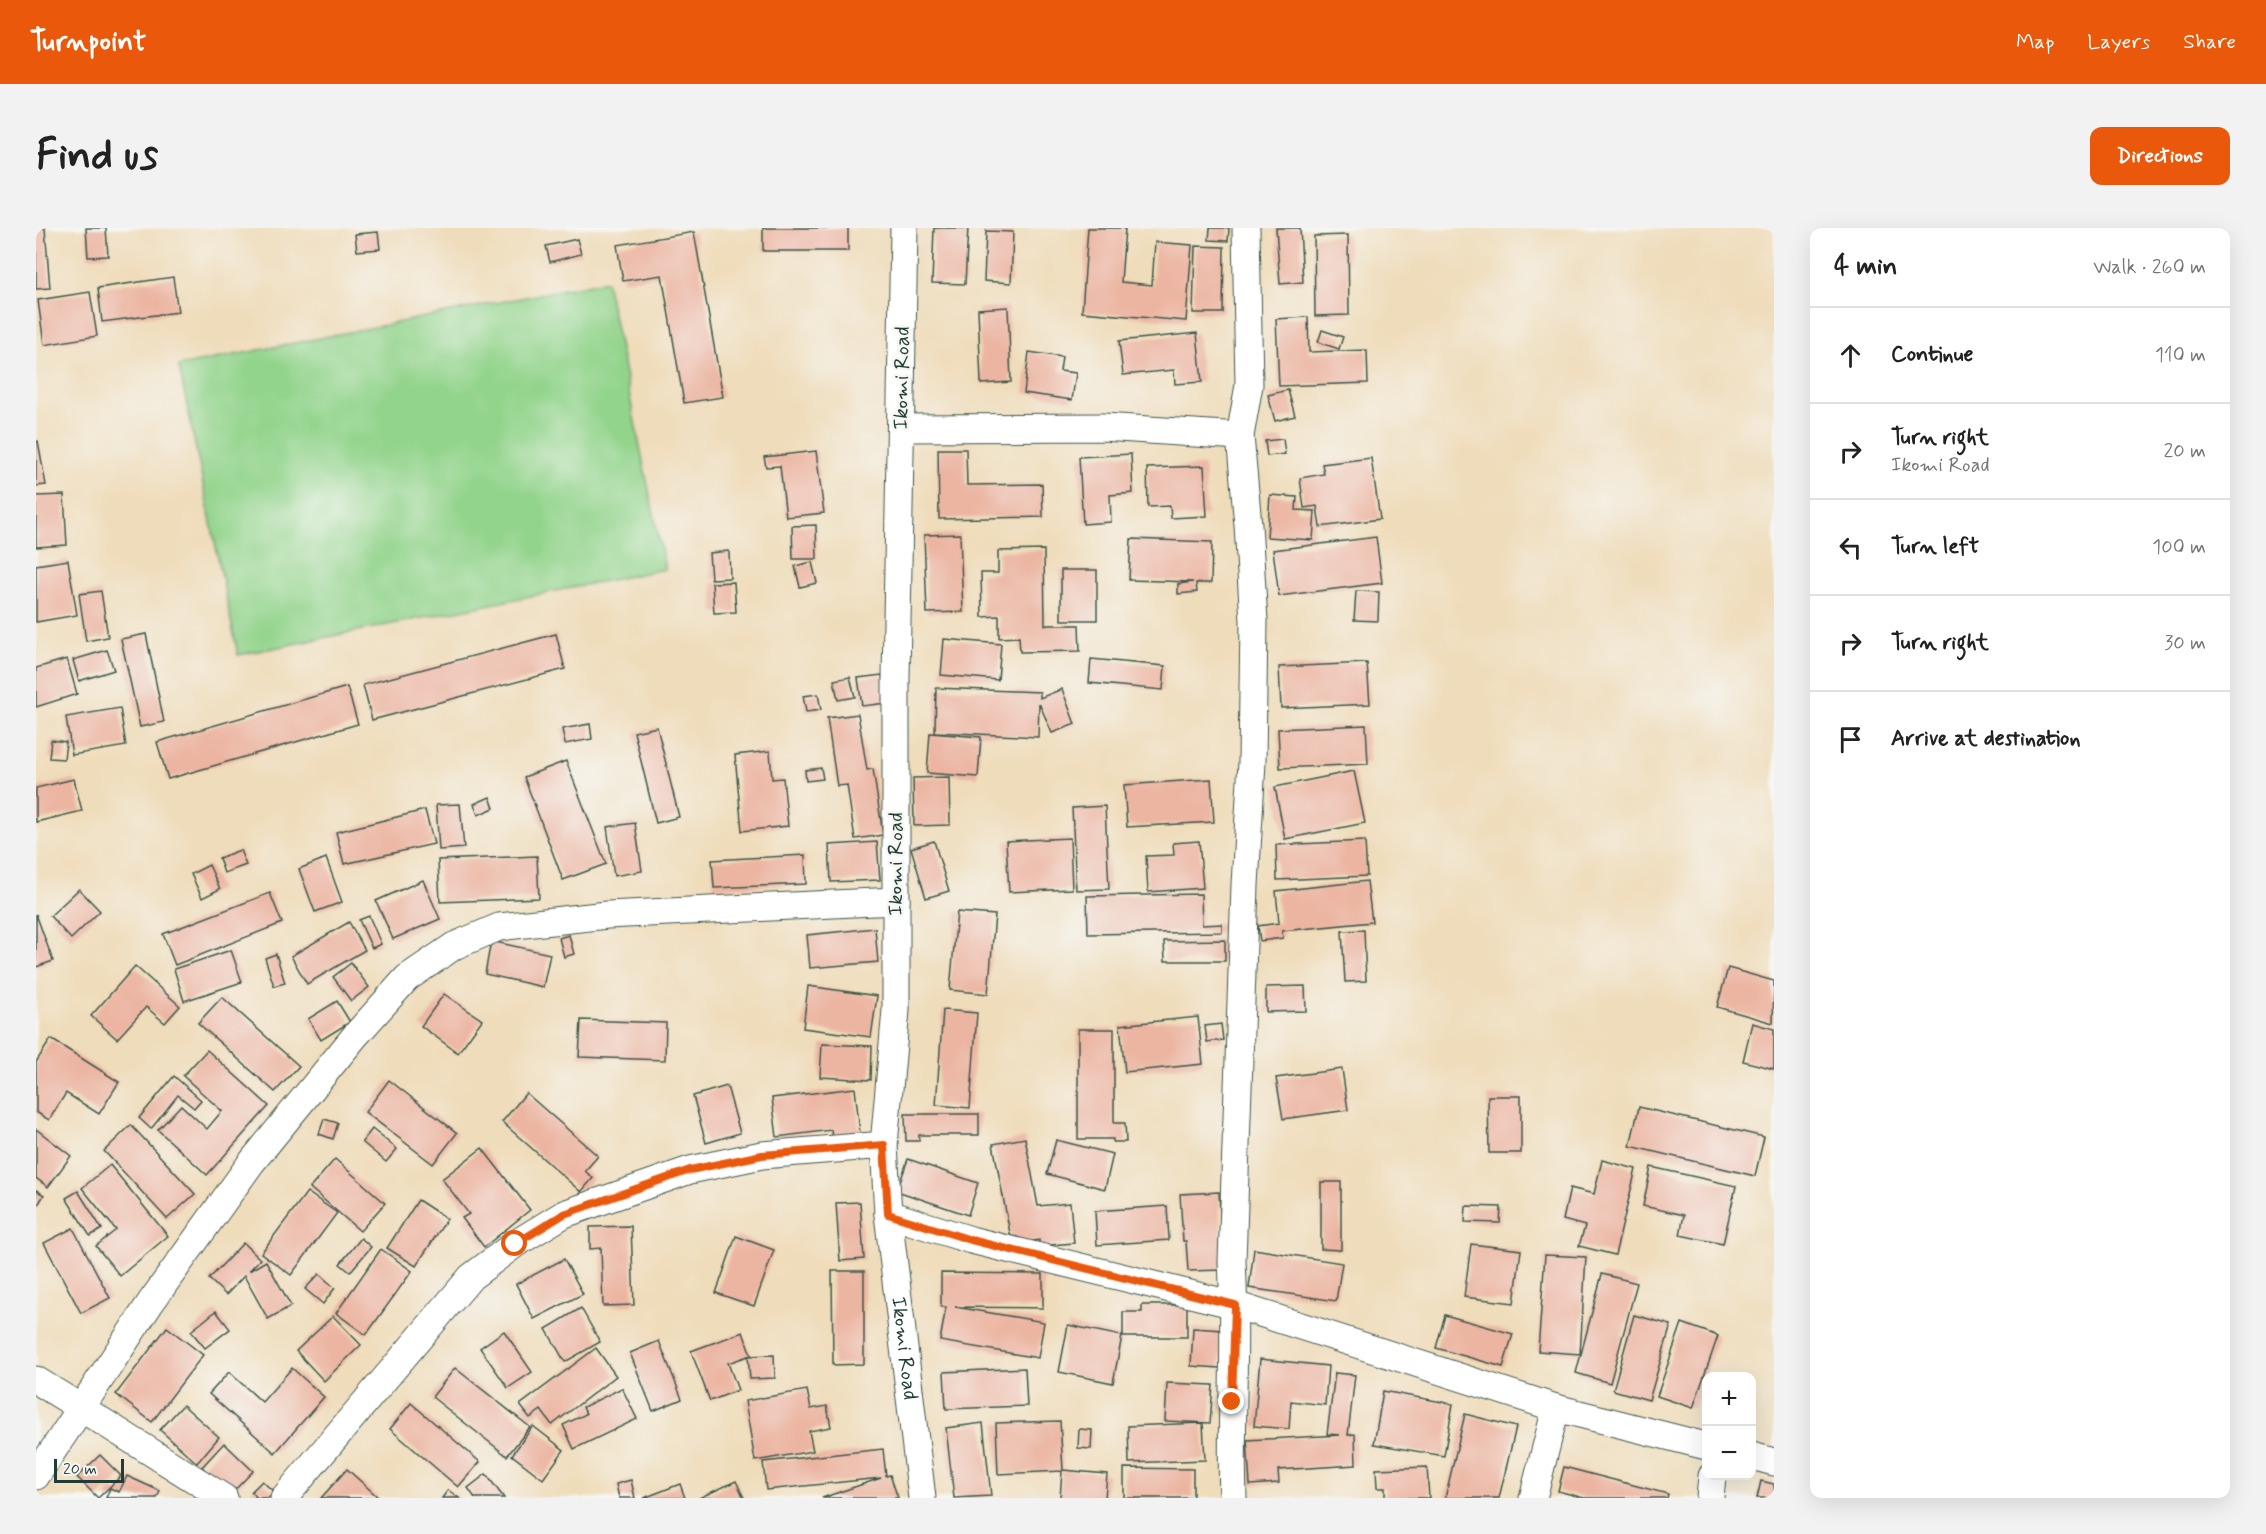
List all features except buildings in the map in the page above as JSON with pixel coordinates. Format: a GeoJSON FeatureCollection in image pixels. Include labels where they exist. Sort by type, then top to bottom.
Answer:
{"type":"FeatureCollection","features":[{"type":"Feature","properties":{"kind":"street","name":"Ikomi Road"},"geometry":{"type":"LineString","coordinates":[[904,228],[896,678],[896,1010],[884,1145],[888,1214],[922,1498]]}},
{"type":"Feature","properties":{"kind":"street"},"geometry":{"type":"LineString","coordinates":[[1233,1498],[1232,1402],[1235,1305],[1232,1262],[1245,885],[1252,762],[1254,621],[1240,436],[1249,385],[1246,228]]}},
{"type":"Feature","properties":{"kind":"street"},"geometry":{"type":"LineString","coordinates":[[902,428],[1103,427],[1240,436]]}},
{"type":"Feature","properties":{"kind":"street"},"geometry":{"type":"LineString","coordinates":[[36,1476],[151,1302],[251,1163],[355,1036],[407,978],[454,946],[499,927],[607,915],[896,901]]}},
{"type":"Feature","properties":{"kind":"street"},"geometry":{"type":"LineString","coordinates":[[284,1498],[471,1277],[515,1244],[564,1214],[690,1170],[762,1155],[884,1145]]}},
{"type":"Feature","properties":{"kind":"street"},"geometry":{"type":"LineString","coordinates":[[888,1214],[971,1240],[1235,1305],[1556,1408],[1702,1445]]}},
{"type":"Feature","properties":{"kind":"street"},"geometry":{"type":"LineString","coordinates":[[36,1380],[224,1498]]}},
{"type":"Feature","properties":{"kind":"street"},"geometry":{"type":"LineString","coordinates":[[1533,1498],[1556,1408]]}},
{"type":"Feature","properties":{"kind":"street"},"geometry":{"type":"LineString","coordinates":[[1756,1457],[1774,1461]]}},
{"type":"Feature","properties":{"kind":"street"},"geometry":{"type":"LineString","coordinates":[[1710,1498],[1712,1480]]}},
{"type":"Feature","properties":{"kind":"green space"},"geometry":{"type":"Polygon","coordinates":[[[606,281],[665,569],[238,655],[179,366],[606,281]]]}},
{"type":"Feature","properties":{"kind":"route"},"geometry":{"type":"LineString","coordinates":[[515,1244],[564,1214],[690,1170],[762,1155],[884,1145],[888,1214],[971,1240],[1235,1305],[1232,1402]]}}]}
